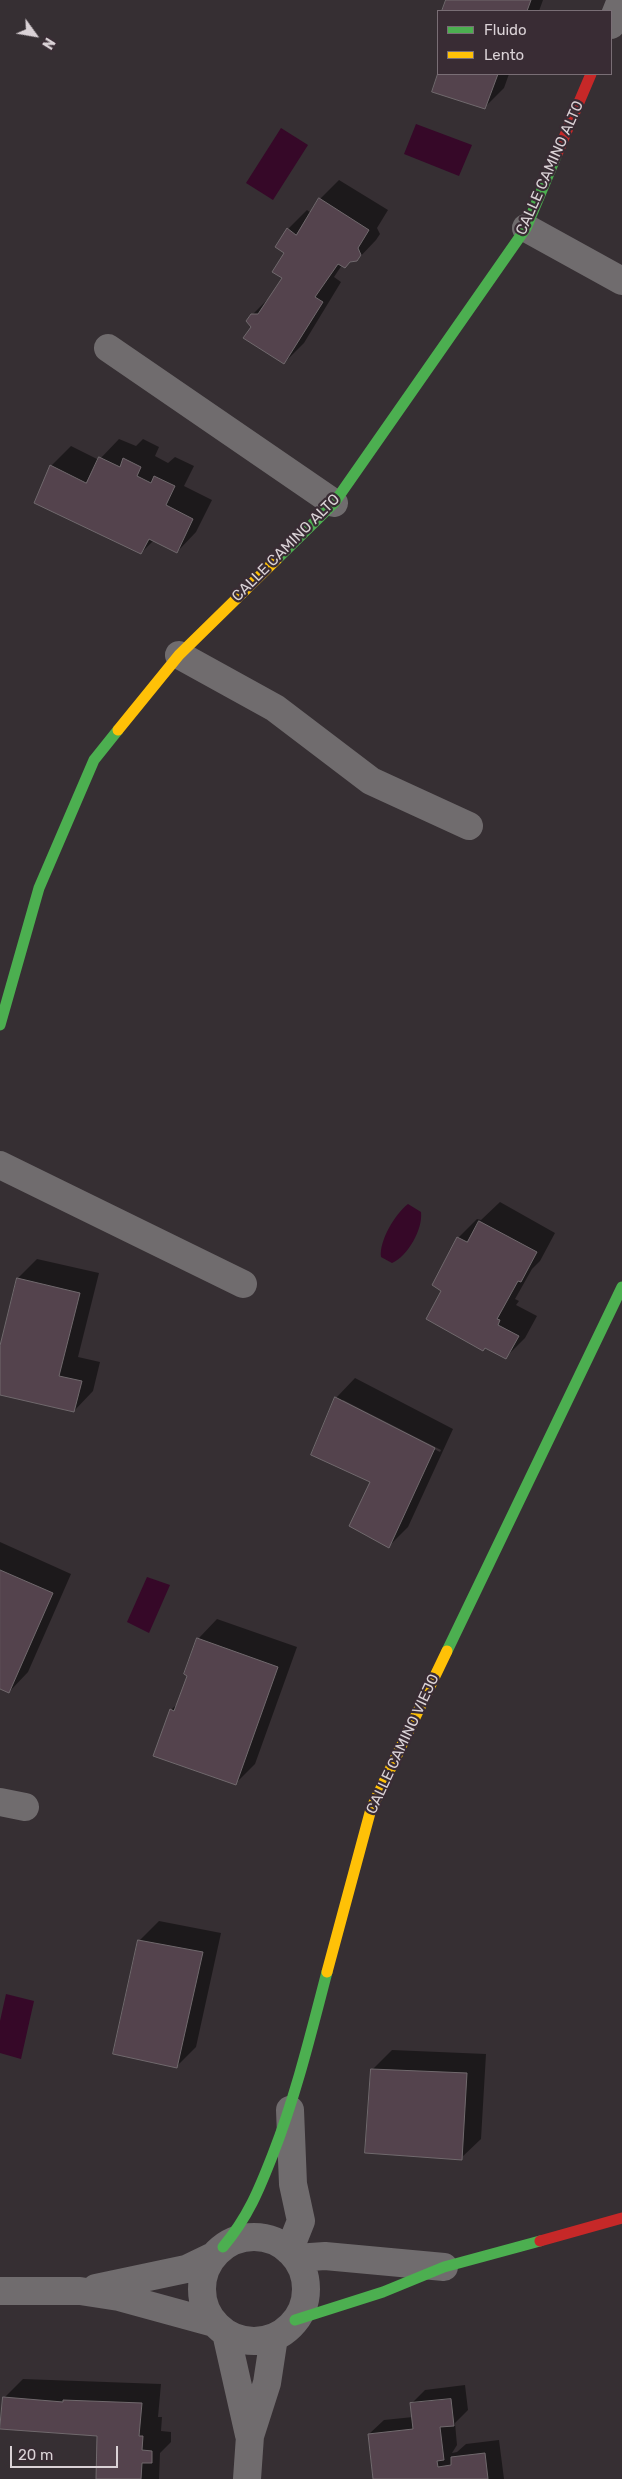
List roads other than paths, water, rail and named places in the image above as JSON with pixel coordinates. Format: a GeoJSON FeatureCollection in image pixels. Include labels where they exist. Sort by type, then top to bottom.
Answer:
{"type":"FeatureCollection","features":[{"type":"Feature","properties":{"kind":"street"},"geometry":{"type":"LineString","coordinates":[[612,22],[621,0]]}},
{"type":"Feature","properties":{"kind":"street","name":"CALLE CAMINO ALTO"},"geometry":{"type":"LineString","coordinates":[[0,1025],[4,997],[39,888],[94,760],[179,654],[334,503],[526,228],[590,75]]}},
{"type":"Feature","properties":{"kind":"street"},"geometry":{"type":"LineString","coordinates":[[526,228],[622,281]]}},
{"type":"Feature","properties":{"kind":"street"},"geometry":{"type":"LineString","coordinates":[[108,348],[334,503]]}},
{"type":"Feature","properties":{"kind":"street"},"geometry":{"type":"LineString","coordinates":[[179,654],[275,708],[371,781],[469,826]]}},
{"type":"Feature","properties":{"kind":"street"},"geometry":{"type":"LineString","coordinates":[[0,1165],[243,1284]]}},
{"type":"Feature","properties":{"kind":"street","name":"CALLE CAMINO VIEJO"},"geometry":{"type":"LineString","coordinates":[[218,2251],[240,2227],[254,2203],[290,2110],[371,1809],[622,1287]]}},
{"type":"Feature","properties":{"kind":"street"},"geometry":{"type":"LineString","coordinates":[[290,2110],[294,2184],[301,2221],[292,2254]]}},
{"type":"Feature","properties":{"kind":"street"},"geometry":{"type":"LineString","coordinates":[[0,2291],[80,2292],[144,2302],[220,2328],[238,2339],[254,2341],[274,2337],[295,2320],[383,2292],[444,2267],[622,2218]]}},
{"type":"Feature","properties":{"kind":"street"},"geometry":{"type":"LineString","coordinates":[[80,2292],[186,2269],[240,2239],[259,2237],[273,2241],[292,2254],[303,2272],[305,2293],[303,2304],[295,2320]]}},
{"type":"Feature","properties":{"kind":"street"},"geometry":{"type":"LineString","coordinates":[[218,2251],[202,2278],[202,2295],[205,2308],[220,2328],[250,2436]]}},
{"type":"Feature","properties":{"kind":"street"},"geometry":{"type":"LineString","coordinates":[[292,2254],[444,2267]]}},
{"type":"Feature","properties":{"kind":"street"},"geometry":{"type":"LineString","coordinates":[[247,2479],[250,2436],[267,2383],[274,2337]]}}]}
